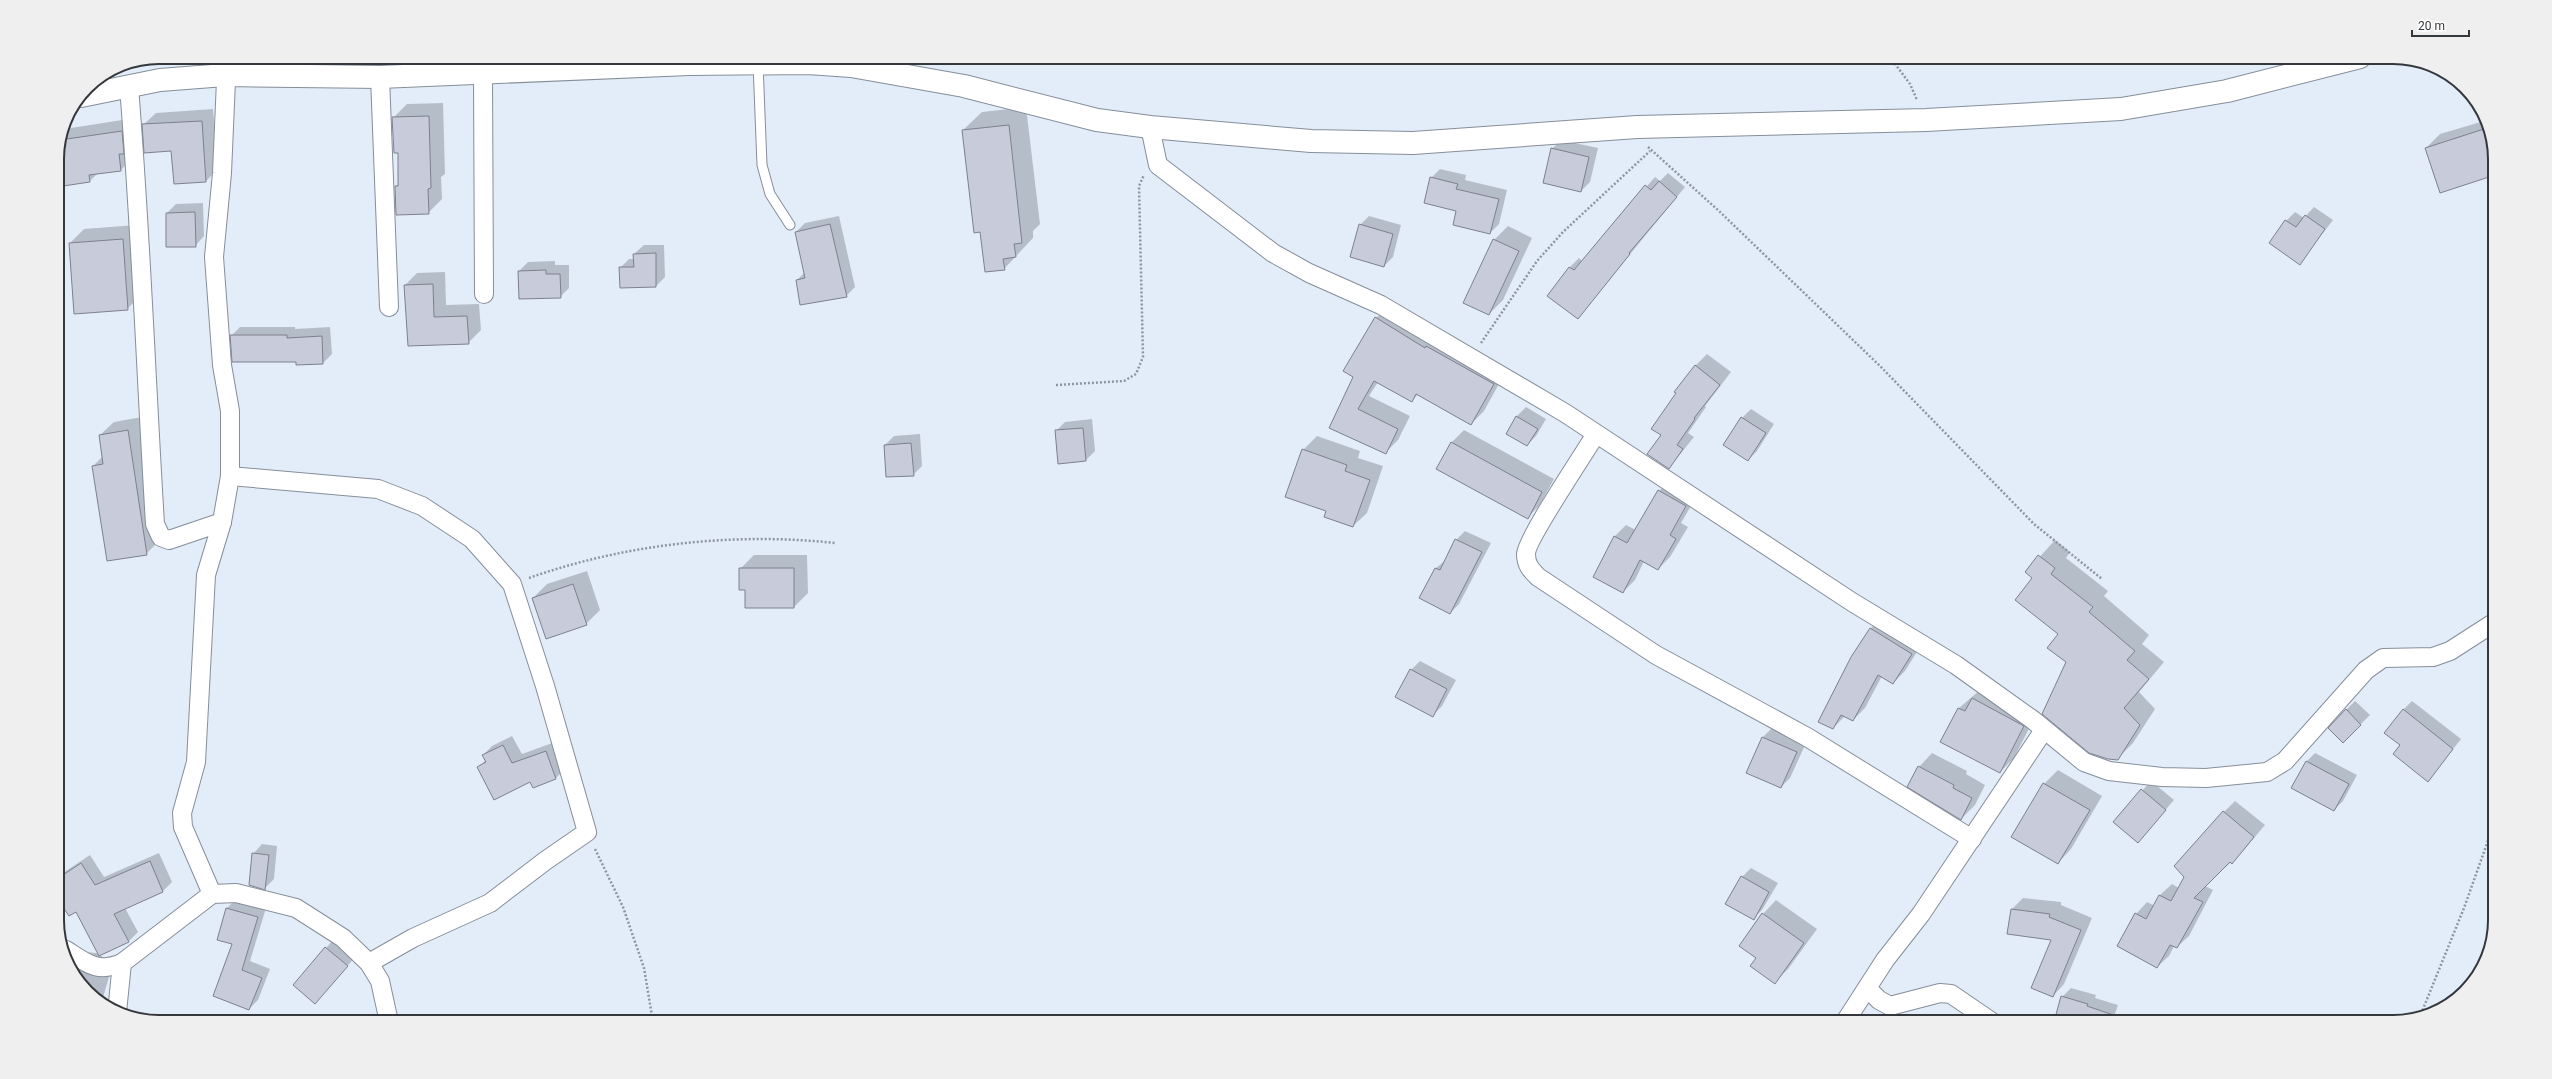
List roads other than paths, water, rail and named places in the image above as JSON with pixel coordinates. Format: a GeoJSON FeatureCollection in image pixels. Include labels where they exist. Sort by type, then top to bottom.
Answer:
{"type":"FeatureCollection","features":[{"type":"Feature","properties":{"kind":"street"},"geometry":{"type":"LineString","coordinates":[[90,94],[226,66],[380,77],[484,74],[689,64]]}},
{"type":"Feature","properties":{"kind":"street"},"geometry":{"type":"LineString","coordinates":[[789,64],[851,66],[964,86],[1097,120],[1150,127],[1311,141],[1413,143],[1637,127],[1926,120],[2121,109],[2227,91],[2333,64]]}},
{"type":"Feature","properties":{"kind":"street"},"geometry":{"type":"LineString","coordinates":[[212,894],[183,827],[182,813],[196,762],[206,575],[222,522],[230,476],[230,411],[222,365],[214,257],[222,173],[226,66]]}},
{"type":"Feature","properties":{"kind":"street"},"geometry":{"type":"LineString","coordinates":[[484,74],[484,294]]}},
{"type":"Feature","properties":{"kind":"street"},"geometry":{"type":"LineString","coordinates":[[380,77],[389,307]]}},
{"type":"Feature","properties":{"kind":"street"},"geometry":{"type":"LineString","coordinates":[[130,87],[140,224],[141,302],[155,524],[161,537],[169,540],[222,522]]}},
{"type":"Feature","properties":{"kind":"street"},"geometry":{"type":"LineString","coordinates":[[1150,127],[1153,150],[1158,165],[1273,253],[1309,273],[1381,305],[1472,357],[1596,434],[1852,602],[1956,665],[2044,730],[2084,762],[2109,770],[2162,777],[2206,778],[2267,772],[2285,761],[2366,670],[2383,658],[2433,657],[2450,651],[2488,627]]}},
{"type":"Feature","properties":{"kind":"street"},"geometry":{"type":"LineString","coordinates":[[1596,434],[1534,534],[1526,552],[1528,567],[1538,577],[1656,655],[1807,737],[1972,839]]}},
{"type":"Feature","properties":{"kind":"street"},"geometry":{"type":"LineString","coordinates":[[230,476],[378,489],[422,506],[472,539],[512,584],[545,686],[587,832],[545,861],[490,904],[414,938],[369,963]]}},
{"type":"Feature","properties":{"kind":"street"},"geometry":{"type":"LineString","coordinates":[[1850,1015],[1885,960],[1921,914],[2044,730]]}},
{"type":"Feature","properties":{"kind":"street"},"geometry":{"type":"LineString","coordinates":[[70,952],[89,964],[101,968],[122,963],[212,894],[236,893],[296,908],[343,938],[369,963],[380,981],[387,1015]]}},
{"type":"Feature","properties":{"kind":"street"},"geometry":{"type":"LineString","coordinates":[[118,1005],[122,963]]}},
{"type":"Feature","properties":{"kind":"street"},"geometry":{"type":"LineString","coordinates":[[1868,988],[1879,1000],[1890,1006],[1940,993],[1951,994],[1982,1015]]}},
{"type":"Feature","properties":{"kind":"lane"},"geometry":{"type":"LineString","coordinates":[[758,64],[762,165],[770,194],[790,225]]}}]}
